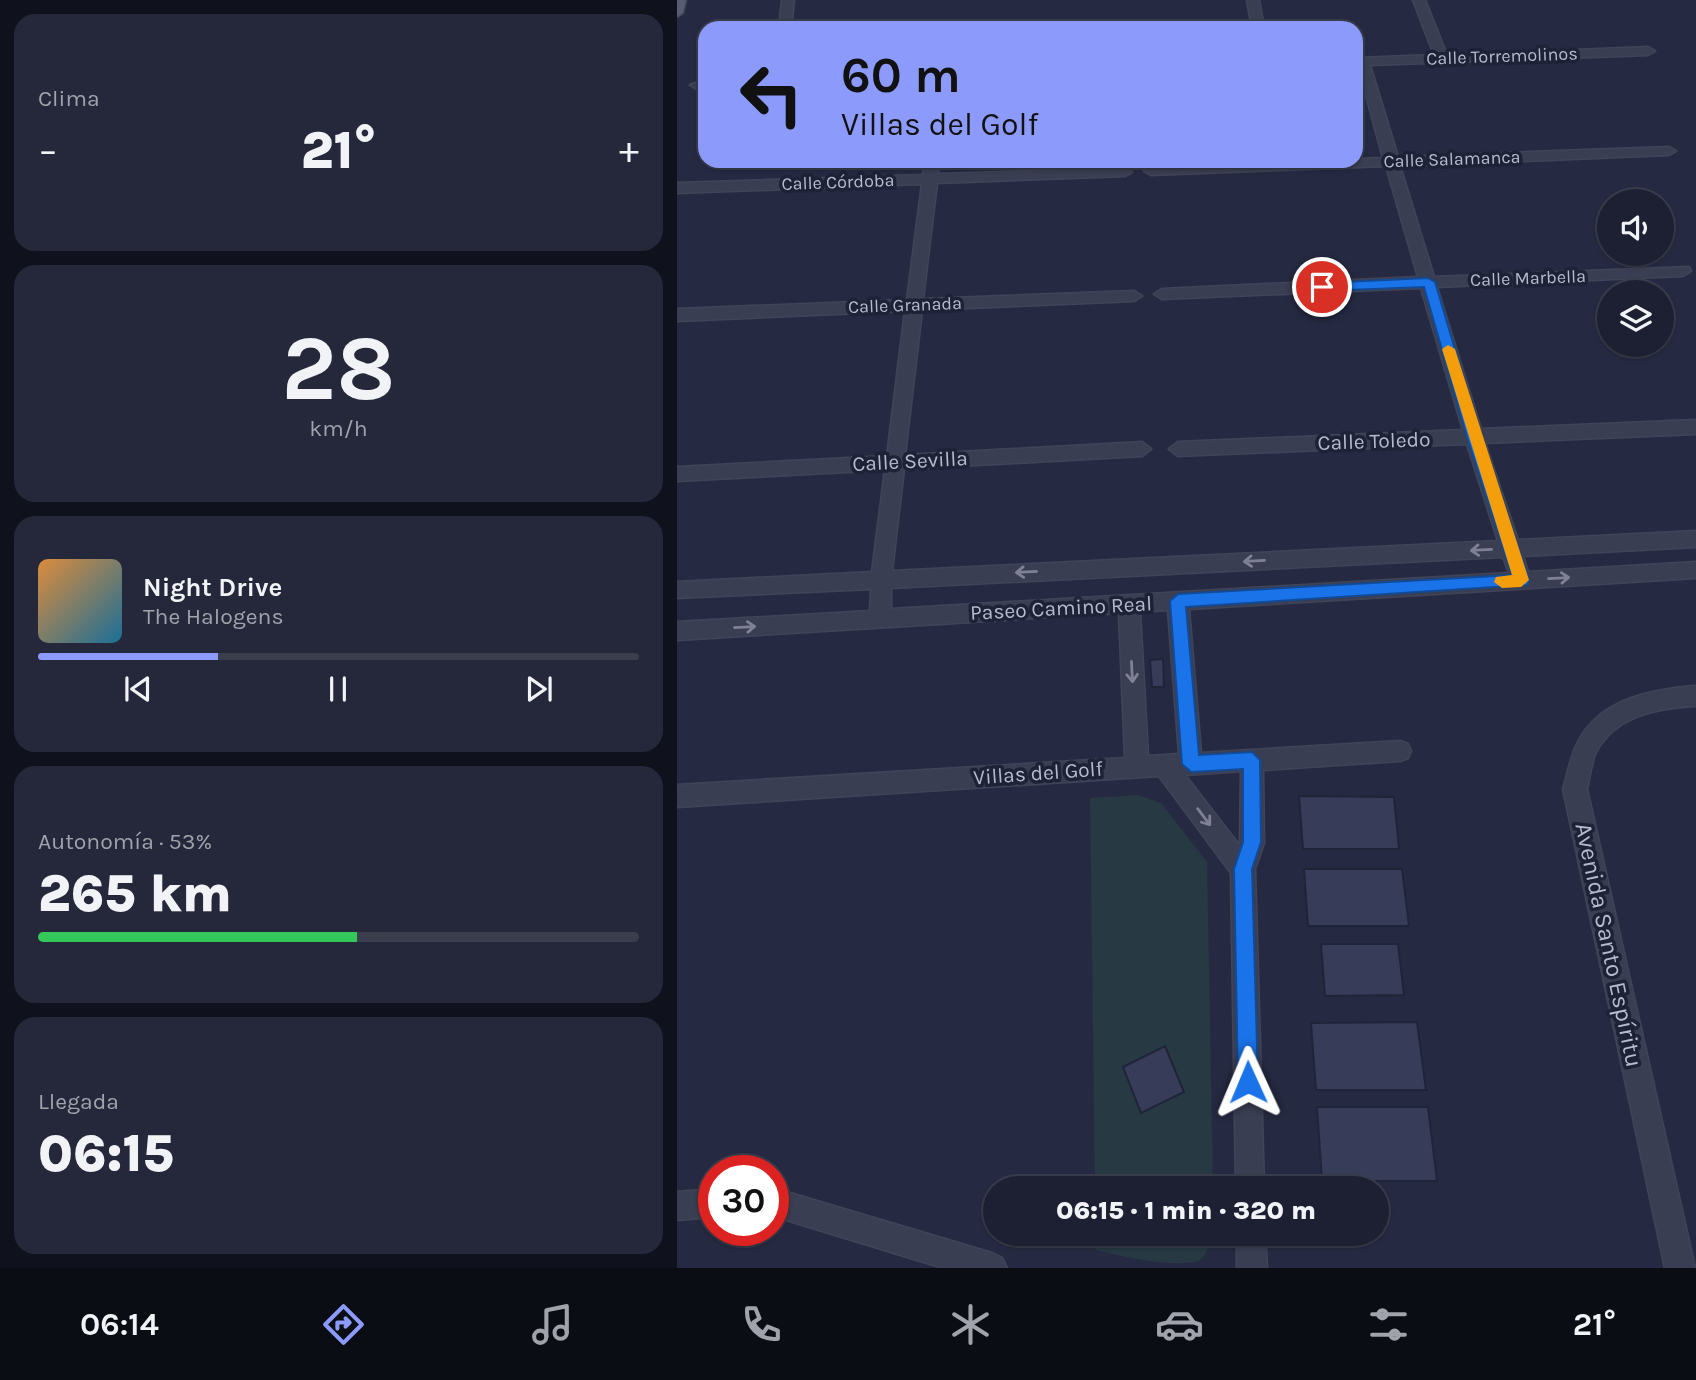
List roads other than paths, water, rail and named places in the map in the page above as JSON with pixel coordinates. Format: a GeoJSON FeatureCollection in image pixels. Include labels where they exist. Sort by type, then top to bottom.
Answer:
{"type":"FeatureCollection","features":[{"type":"Feature","properties":{"kind":"main road"},"geometry":{"type":"LineString","coordinates":[[677,13],[680,0]]}},
{"type":"Feature","properties":{"kind":"street"},"geometry":{"type":"LineString","coordinates":[[786,21],[788,0]]}},
{"type":"Feature","properties":{"kind":"street"},"geometry":{"type":"LineString","coordinates":[[1253,0],[1257,21]]}},
{"type":"Feature","properties":{"kind":"street"},"geometry":{"type":"LineString","coordinates":[[1419,0],[1442,59]]}},
{"type":"Feature","properties":{"kind":"street","name":"Calle Torremolinos"},"geometry":{"type":"LineString","coordinates":[[1363,62],[1648,51]]}},
{"type":"Feature","properties":{"kind":"street"},"geometry":{"type":"LineString","coordinates":[[1363,74],[1392,161],[1474,437],[1521,580]]}},
{"type":"Feature","properties":{"kind":"street","name":"Calle Salamanca"},"geometry":{"type":"LineString","coordinates":[[1363,162],[1669,150]]}},
{"type":"Feature","properties":{"kind":"street","name":"Calle Salamanca"},"geometry":{"type":"LineString","coordinates":[[1151,171],[1223,168]]}},
{"type":"Feature","properties":{"kind":"street"},"geometry":{"type":"LineString","coordinates":[[880,619],[881,579],[931,170]]}},
{"type":"Feature","properties":{"kind":"street","name":"Calle Córdoba"},"geometry":{"type":"LineString","coordinates":[[677,188],[931,170],[1125,172]]}},
{"type":"Feature","properties":{"kind":"street","name":"Calle Marbella"},"geometry":{"type":"LineString","coordinates":[[1162,294],[1683,271]]}},
{"type":"Feature","properties":{"kind":"street","name":"Calle Granada"},"geometry":{"type":"LineString","coordinates":[[677,314],[1134,296]]}},
{"type":"Feature","properties":{"kind":"street","name":"Calle Toledo"},"geometry":{"type":"LineString","coordinates":[[1178,449],[1696,427]]}},
{"type":"Feature","properties":{"kind":"street","name":"Calle Sevilla"},"geometry":{"type":"LineString","coordinates":[[677,474],[1142,449]]}},
{"type":"Feature","properties":{"kind":"street","name":"Paseo Camino Real"},"geometry":{"type":"LineString","coordinates":[[677,590],[1696,539]]}},
{"type":"Feature","properties":{"kind":"street","name":"Paseo Camino Real"},"geometry":{"type":"LineString","coordinates":[[677,631],[1696,570]]}},
{"type":"Feature","properties":{"kind":"street"},"geometry":{"type":"LineString","coordinates":[[1178,601],[1191,764]]}},
{"type":"Feature","properties":{"kind":"street"},"geometry":{"type":"LineString","coordinates":[[1129,604],[1137,767]]}},
{"type":"Feature","properties":{"kind":"street","name":"Avenida Santo Espíritu"},"geometry":{"type":"LineString","coordinates":[[1680,1268],[1575,789],[1587,747],[1611,718],[1654,698],[1696,696]]}},
{"type":"Feature","properties":{"kind":"street","name":"Villas del Golf"},"geometry":{"type":"LineString","coordinates":[[677,796],[1400,751]]}},
{"type":"Feature","properties":{"kind":"street"},"geometry":{"type":"LineString","coordinates":[[1250,1176],[1243,869],[1252,842],[1252,760]]}},
{"type":"Feature","properties":{"kind":"street"},"geometry":{"type":"LineString","coordinates":[[1164,765],[1243,869]]}},
{"type":"Feature","properties":{"kind":"street"},"geometry":{"type":"LineString","coordinates":[[677,1206],[698,1204]]}},
{"type":"Feature","properties":{"kind":"street"},"geometry":{"type":"LineString","coordinates":[[789,1207],[992,1268]]}},
{"type":"Feature","properties":{"kind":"street"},"geometry":{"type":"LineString","coordinates":[[1251,1246],[1252,1268]]}}]}
